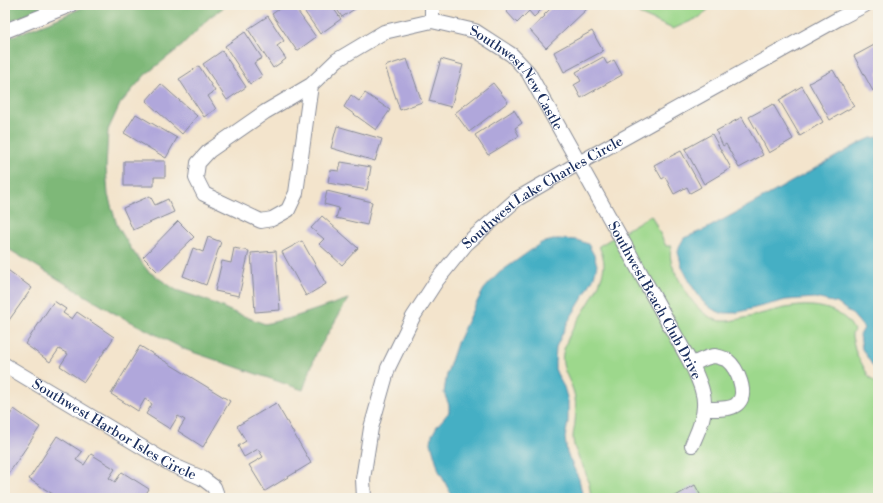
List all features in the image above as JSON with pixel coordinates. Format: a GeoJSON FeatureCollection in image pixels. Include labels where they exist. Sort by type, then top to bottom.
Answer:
{"type":"FeatureCollection","features":[{"type":"Feature","properties":{"kind":"street"},"geometry":{"type":"LineString","coordinates":[[5,31],[70,5]]}},
{"type":"Feature","properties":{"kind":"street"},"geometry":{"type":"LineString","coordinates":[[432,5],[432,20]]}},
{"type":"Feature","properties":{"kind":"street","name":"Southwest Lake Charles Circle"},"geometry":{"type":"LineString","coordinates":[[364,498],[363,480],[371,428],[388,368],[413,317],[437,280],[466,244],[517,199],[579,163],[865,5]]}},
{"type":"Feature","properties":{"kind":"street","name":"Southwest New Castle"},"geometry":{"type":"LineString","coordinates":[[311,85],[296,193],[288,210],[272,220],[261,221],[204,194],[196,178],[198,163],[209,151],[265,112],[311,85],[337,60],[384,32],[432,20],[474,31],[512,55],[528,72],[579,163]]}},
{"type":"Feature","properties":{"kind":"street","name":"Southwest Beach Club Drive"},"geometry":{"type":"LineString","coordinates":[[579,163],[691,364],[700,384],[704,409],[701,423],[692,445]]}},
{"type":"Feature","properties":{"kind":"street"},"geometry":{"type":"LineString","coordinates":[[691,364],[714,356],[726,360],[732,365],[742,388],[742,397],[738,404],[734,406],[704,409]]}},
{"type":"Feature","properties":{"kind":"street","name":"Southwest Harbor Isles Circle"},"geometry":{"type":"LineString","coordinates":[[5,365],[172,465],[202,478],[214,487],[218,498]]}},
{"type":"Feature","properties":{"kind":"green space"},"geometry":{"type":"Polygon","coordinates":[[[5,5],[52,5],[5,23],[5,5]]]}},
{"type":"Feature","properties":{"kind":"green space"},"geometry":{"type":"Polygon","coordinates":[[[88,5],[227,5],[210,17],[183,45],[145,75],[120,104],[108,130],[106,168],[108,195],[117,225],[132,250],[148,271],[176,290],[206,300],[265,324],[294,317],[348,299],[316,354],[303,390],[184,349],[114,313],[5,247],[5,39],[88,5]]]}},
{"type":"Feature","properties":{"kind":"green space"},"geometry":{"type":"Polygon","coordinates":[[[632,5],[713,5],[700,17],[673,29],[639,14],[632,5]]]}},
{"type":"Feature","properties":{"kind":"green space"},"geometry":{"type":"Polygon","coordinates":[[[651,215],[666,246],[672,246],[670,256],[672,265],[684,289],[695,304],[710,317],[720,321],[728,321],[786,308],[812,306],[836,312],[849,322],[854,330],[852,337],[856,353],[869,377],[878,385],[878,498],[591,498],[587,477],[573,442],[576,416],[575,401],[573,391],[564,368],[564,349],[573,328],[593,296],[602,275],[604,262],[599,246],[651,215]]]}},
{"type":"Feature","properties":{"kind":"water"},"geometry":{"type":"Polygon","coordinates":[[[878,137],[878,374],[862,349],[860,335],[864,328],[853,315],[837,303],[815,298],[786,300],[735,313],[721,313],[712,309],[703,302],[692,286],[682,267],[678,252],[684,238],[706,229],[860,143],[871,138],[878,137]]]}},
{"type":"Feature","properties":{"kind":"water"},"geometry":{"type":"Polygon","coordinates":[[[558,239],[577,240],[588,244],[597,265],[594,277],[569,320],[556,347],[555,362],[555,369],[564,387],[568,401],[568,422],[565,438],[567,453],[579,479],[583,498],[453,498],[439,471],[431,443],[432,435],[437,426],[449,412],[449,405],[444,393],[447,373],[457,343],[484,289],[499,273],[541,243],[558,239]]]}},
{"type":"Feature","properties":{"kind":"building"},"geometry":{"type":"Polygon","coordinates":[[[285,5],[293,5],[316,37],[297,51],[272,14],[285,5]]]}},
{"type":"Feature","properties":{"kind":"building"},"geometry":{"type":"Polygon","coordinates":[[[300,5],[331,5],[341,19],[320,34],[300,5]]]}},
{"type":"Feature","properties":{"kind":"building"},"geometry":{"type":"Polygon","coordinates":[[[334,5],[361,5],[342,17],[334,5]]]}},
{"type":"Feature","properties":{"kind":"building"},"geometry":{"type":"Polygon","coordinates":[[[512,5],[546,5],[534,17],[529,11],[517,23],[506,11],[512,5]]]}},
{"type":"Feature","properties":{"kind":"building"},"geometry":{"type":"Polygon","coordinates":[[[554,5],[587,5],[589,7],[546,48],[530,30],[554,5]]]}},
{"type":"Feature","properties":{"kind":"building"},"geometry":{"type":"Polygon","coordinates":[[[268,16],[284,41],[277,46],[286,59],[273,68],[248,29],[268,16]]]}},
{"type":"Feature","properties":{"kind":"building"},"geometry":{"type":"Polygon","coordinates":[[[592,31],[603,51],[564,72],[554,52],[592,31]]]}},
{"type":"Feature","properties":{"kind":"building"},"geometry":{"type":"Polygon","coordinates":[[[245,32],[262,58],[254,63],[262,76],[250,84],[225,46],[245,32]]]}},
{"type":"Feature","properties":{"kind":"building"},"geometry":{"type":"Polygon","coordinates":[[[878,43],[878,88],[873,91],[854,56],[878,43]]]}},
{"type":"Feature","properties":{"kind":"building"},"geometry":{"type":"Polygon","coordinates":[[[222,51],[246,87],[227,100],[203,64],[222,51]]]}},
{"type":"Feature","properties":{"kind":"building"},"geometry":{"type":"Polygon","coordinates":[[[603,57],[607,64],[614,60],[622,75],[581,98],[574,85],[581,81],[576,72],[603,57]]]}},
{"type":"Feature","properties":{"kind":"building"},"geometry":{"type":"Polygon","coordinates":[[[407,59],[422,102],[400,110],[385,66],[407,59]]]}},
{"type":"Feature","properties":{"kind":"building"},"geometry":{"type":"Polygon","coordinates":[[[441,59],[463,65],[451,107],[429,101],[441,59]]]}},
{"type":"Feature","properties":{"kind":"building"},"geometry":{"type":"Polygon","coordinates":[[[199,66],[215,91],[208,96],[216,109],[204,117],[179,79],[199,66]]]}},
{"type":"Feature","properties":{"kind":"building"},"geometry":{"type":"Polygon","coordinates":[[[833,70],[854,106],[830,120],[809,83],[833,70]]]}},
{"type":"Feature","properties":{"kind":"building"},"geometry":{"type":"Polygon","coordinates":[[[493,83],[508,102],[469,132],[455,113],[493,83]]]}},
{"type":"Feature","properties":{"kind":"building"},"geometry":{"type":"Polygon","coordinates":[[[161,84],[197,116],[182,134],[146,101],[161,84]]]}},
{"type":"Feature","properties":{"kind":"building"},"geometry":{"type":"Polygon","coordinates":[[[802,86],[823,122],[800,136],[779,100],[802,86]]]}},
{"type":"Feature","properties":{"kind":"building"},"geometry":{"type":"Polygon","coordinates":[[[365,93],[390,110],[376,130],[344,107],[351,95],[359,101],[365,93]]]}},
{"type":"Feature","properties":{"kind":"building"},"geometry":{"type":"Polygon","coordinates":[[[773,104],[793,139],[769,153],[749,117],[773,104]]]}},
{"type":"Feature","properties":{"kind":"building"},"geometry":{"type":"Polygon","coordinates":[[[514,110],[522,123],[515,128],[519,136],[488,155],[475,135],[514,110]]]}},
{"type":"Feature","properties":{"kind":"building"},"geometry":{"type":"Polygon","coordinates":[[[136,114],[177,138],[166,158],[124,133],[136,114]]]}},
{"type":"Feature","properties":{"kind":"building"},"geometry":{"type":"Polygon","coordinates":[[[742,117],[763,155],[739,168],[726,144],[723,146],[716,131],[742,117]]]}},
{"type":"Feature","properties":{"kind":"building"},"geometry":{"type":"Polygon","coordinates":[[[337,126],[382,139],[375,161],[331,148],[337,126]]]}},
{"type":"Feature","properties":{"kind":"building"},"geometry":{"type":"Polygon","coordinates":[[[712,134],[731,168],[704,184],[685,149],[712,134]]]}},
{"type":"Feature","properties":{"kind":"building"},"geometry":{"type":"Polygon","coordinates":[[[681,151],[701,187],[690,193],[687,187],[674,194],[665,177],[662,179],[654,165],[681,151]]]}},
{"type":"Feature","properties":{"kind":"building"},"geometry":{"type":"Polygon","coordinates":[[[124,161],[165,161],[165,177],[154,177],[154,186],[124,186],[124,161]]]}},
{"type":"Feature","properties":{"kind":"building"},"geometry":{"type":"Polygon","coordinates":[[[341,162],[371,167],[367,190],[328,183],[330,170],[339,171],[341,162]]]}},
{"type":"Feature","properties":{"kind":"building"},"geometry":{"type":"Polygon","coordinates":[[[327,191],[372,202],[367,225],[336,218],[339,208],[324,204],[327,191]]]}},
{"type":"Feature","properties":{"kind":"building"},"geometry":{"type":"Polygon","coordinates":[[[150,196],[155,205],[168,199],[174,212],[133,230],[123,208],[150,196]]]}},
{"type":"Feature","properties":{"kind":"building"},"geometry":{"type":"Polygon","coordinates":[[[322,216],[358,248],[342,265],[319,244],[324,239],[311,228],[322,216]]]}},
{"type":"Feature","properties":{"kind":"building"},"geometry":{"type":"Polygon","coordinates":[[[178,221],[194,237],[158,272],[143,257],[178,221]]]}},
{"type":"Feature","properties":{"kind":"building"},"geometry":{"type":"Polygon","coordinates":[[[208,237],[221,242],[206,285],[183,276],[193,248],[203,252],[208,237]]]}},
{"type":"Feature","properties":{"kind":"building"},"geometry":{"type":"Polygon","coordinates":[[[302,241],[326,284],[306,296],[282,252],[302,241]]]}},
{"type":"Feature","properties":{"kind":"building"},"geometry":{"type":"Polygon","coordinates":[[[234,248],[249,251],[239,296],[215,291],[222,261],[231,263],[234,248]]]}},
{"type":"Feature","properties":{"kind":"building"},"geometry":{"type":"Polygon","coordinates":[[[276,251],[280,310],[255,312],[251,253],[276,251]]]}},
{"type":"Feature","properties":{"kind":"building"},"geometry":{"type":"Polygon","coordinates":[[[5,268],[32,288],[7,323],[5,321],[5,268]]]}},
{"type":"Feature","properties":{"kind":"building"},"geometry":{"type":"Polygon","coordinates":[[[54,301],[66,309],[63,313],[72,319],[77,312],[114,337],[84,382],[60,366],[68,354],[59,349],[50,362],[25,344],[54,301]]]}},
{"type":"Feature","properties":{"kind":"building"},"geometry":{"type":"Polygon","coordinates":[[[140,346],[230,401],[203,447],[178,431],[185,420],[178,416],[170,429],[146,414],[152,404],[145,399],[138,411],[111,394],[140,346]]]}},
{"type":"Feature","properties":{"kind":"building"},"geometry":{"type":"Polygon","coordinates":[[[276,403],[311,463],[265,491],[249,465],[263,457],[258,449],[244,457],[238,446],[246,441],[237,426],[276,403]]]}},
{"type":"Feature","properties":{"kind":"building"},"geometry":{"type":"Polygon","coordinates":[[[14,409],[40,427],[9,473],[5,470],[5,420],[6,421],[14,409]]]}},
{"type":"Feature","properties":{"kind":"building"},"geometry":{"type":"Polygon","coordinates":[[[57,436],[82,452],[76,460],[84,465],[91,454],[115,469],[109,478],[115,482],[122,472],[149,489],[143,498],[59,498],[29,479],[57,436]]]}},
{"type":"Feature","properties":{"kind":"building"},"geometry":{"type":"Polygon","coordinates":[[[695,485],[702,498],[672,498],[695,485]]]}}]}
